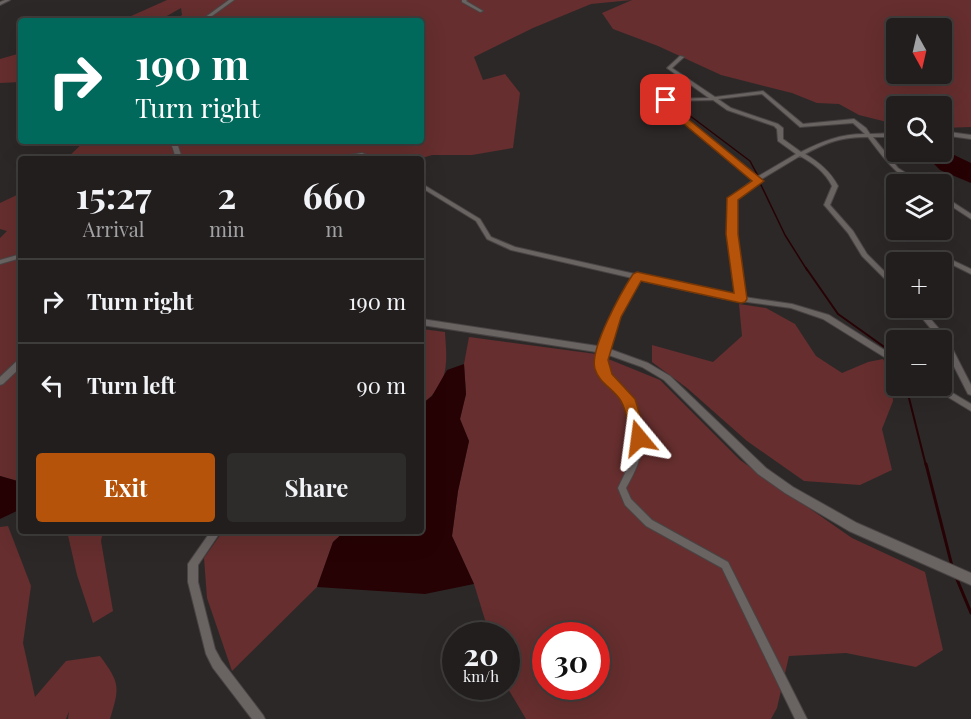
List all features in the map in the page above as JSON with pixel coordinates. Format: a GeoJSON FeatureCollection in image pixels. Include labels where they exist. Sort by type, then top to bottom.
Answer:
{"type":"FeatureCollection","features":[{"type":"Feature","properties":{"kind":"street"},"geometry":{"type":"LineString","coordinates":[[0,4],[8,0]]}},
{"type":"Feature","properties":{"kind":"street"},"geometry":{"type":"LineString","coordinates":[[206,18],[232,0]]}},
{"type":"Feature","properties":{"kind":"street"},"geometry":{"type":"LineString","coordinates":[[465,0],[463,1],[481,11]]}},
{"type":"Feature","properties":{"kind":"street"},"geometry":{"type":"LineString","coordinates":[[682,57],[669,68],[699,87],[711,99],[729,109],[776,125],[780,128],[780,140],[828,173],[835,186],[827,205],[851,232],[864,255],[886,277]]}},
{"type":"Feature","properties":{"kind":"street"},"geometry":{"type":"LineString","coordinates":[[758,181],[680,117],[668,106],[666,100],[711,99],[764,92],[802,126],[854,121],[870,136],[896,169],[904,174]]}},
{"type":"Feature","properties":{"kind":"street"},"geometry":{"type":"LineString","coordinates":[[952,134],[971,137]]}},
{"type":"Feature","properties":{"kind":"street"},"geometry":{"type":"LineString","coordinates":[[741,299],[732,234],[732,198],[802,154],[842,137],[886,135]]}},
{"type":"Feature","properties":{"kind":"street"},"geometry":{"type":"LineString","coordinates":[[346,156],[365,156]]}},
{"type":"Feature","properties":{"kind":"street"},"geometry":{"type":"LineString","coordinates":[[424,187],[472,215],[489,238],[505,246],[741,299],[792,306],[826,317],[886,355]]}},
{"type":"Feature","properties":{"kind":"street"},"geometry":{"type":"LineString","coordinates":[[952,204],[971,217]]}},
{"type":"Feature","properties":{"kind":"street"},"geometry":{"type":"LineString","coordinates":[[0,262],[18,257]]}},
{"type":"Feature","properties":{"kind":"street"},"geometry":{"type":"LineString","coordinates":[[952,262],[971,272]]}},
{"type":"Feature","properties":{"kind":"street"},"geometry":{"type":"LineString","coordinates":[[637,276],[615,317],[604,350],[602,368],[607,378],[628,399],[639,438],[638,458],[622,488],[628,502],[649,523],[725,565],[801,719]]}},
{"type":"Feature","properties":{"kind":"street"},"geometry":{"type":"LineString","coordinates":[[926,318],[945,340],[971,392]]}},
{"type":"Feature","properties":{"kind":"street"},"geometry":{"type":"LineString","coordinates":[[424,322],[604,350],[625,356],[667,378],[762,471],[808,503],[853,527],[971,579]]}},
{"type":"Feature","properties":{"kind":"street"},"geometry":{"type":"LineString","coordinates":[[0,382],[18,365]]}},
{"type":"Feature","properties":{"kind":"street"},"geometry":{"type":"LineString","coordinates":[[952,396],[971,408]]}},
{"type":"Feature","properties":{"kind":"street"},"geometry":{"type":"LineString","coordinates":[[214,534],[193,564],[193,582],[210,650],[217,664],[259,719]]}},
{"type":"Feature","properties":{"kind":"shaded area"},"geometry":{"type":"Polygon","coordinates":[[[167,0],[632,0],[591,4],[533,28],[474,57],[483,80],[505,74],[520,93],[513,148],[472,155],[432,155],[424,157],[69,156],[82,144],[424,144],[424,18],[177,18],[182,15],[181,8],[161,18],[129,17],[167,0]]]}},
{"type":"Feature","properties":{"kind":"shaded area"},"geometry":{"type":"Polygon","coordinates":[[[632,0],[971,0],[971,127],[952,128],[952,96],[886,96],[886,122],[859,115],[839,104],[817,103],[792,93],[721,75],[658,46],[613,29],[602,13],[632,0]]]}},
{"type":"Feature","properties":{"kind":"shaded area"},"geometry":{"type":"Polygon","coordinates":[[[18,54],[18,82],[0,83],[0,59],[18,54]]]}},
{"type":"Feature","properties":{"kind":"shaded area"},"geometry":{"type":"Polygon","coordinates":[[[952,154],[971,163],[971,183],[940,170],[934,164],[952,162],[952,154]]]}},
{"type":"Feature","properties":{"kind":"shaded area"},"geometry":{"type":"Polygon","coordinates":[[[18,194],[18,481],[0,476],[0,238],[7,231],[0,229],[0,203],[18,194]]]}},
{"type":"Feature","properties":{"kind":"shaded area"},"geometry":{"type":"Polygon","coordinates":[[[739,304],[766,308],[795,324],[816,356],[842,373],[868,362],[883,359],[886,364],[886,396],[893,396],[882,429],[892,470],[860,485],[804,481],[747,441],[687,388],[652,362],[652,345],[713,362],[742,336],[739,304]]]}},
{"type":"Feature","properties":{"kind":"shaded area"},"geometry":{"type":"Polygon","coordinates":[[[424,329],[445,332],[445,372],[438,388],[424,402],[424,329]]]}},
{"type":"Feature","properties":{"kind":"shaded area"},"geometry":{"type":"Polygon","coordinates":[[[469,337],[596,354],[660,380],[740,460],[852,538],[925,572],[943,650],[916,667],[846,653],[789,656],[777,708],[771,719],[526,719],[515,700],[520,700],[520,622],[486,622],[474,584],[452,536],[458,491],[469,441],[460,419],[466,394],[464,364],[469,337]]]}},
{"type":"Feature","properties":{"kind":"shaded area"},"geometry":{"type":"Polygon","coordinates":[[[464,364],[466,394],[460,419],[469,441],[458,491],[452,536],[474,584],[425,594],[317,587],[333,542],[342,534],[424,534],[424,402],[432,396],[447,370],[464,364]]]}},
{"type":"Feature","properties":{"kind":"shaded area"},"geometry":{"type":"Polygon","coordinates":[[[0,476],[18,481],[18,510],[0,519],[0,476]]]}},
{"type":"Feature","properties":{"kind":"shaded area"},"geometry":{"type":"Polygon","coordinates":[[[8,526],[31,586],[23,643],[35,697],[66,661],[100,656],[115,679],[117,692],[110,719],[68,719],[69,711],[66,719],[0,719],[0,527],[8,526]]]}},
{"type":"Feature","properties":{"kind":"shaded area"},"geometry":{"type":"Polygon","coordinates":[[[68,534],[102,534],[101,541],[113,611],[93,623],[77,575],[68,534]]]}},
{"type":"Feature","properties":{"kind":"shaded area"},"geometry":{"type":"Polygon","coordinates":[[[221,534],[342,534],[333,542],[317,587],[232,671],[207,598],[204,558],[221,534]]]}},
{"type":"Feature","properties":{"kind":"waterway"},"geometry":{"type":"LineString","coordinates":[[673,103],[750,161],[758,176]]}},
{"type":"Feature","properties":{"kind":"waterway"},"geometry":{"type":"LineString","coordinates":[[761,185],[785,235],[807,270]]}},
{"type":"Feature","properties":{"kind":"waterway"},"geometry":{"type":"LineString","coordinates":[[806,268],[838,314],[886,348]]}},
{"type":"Feature","properties":{"kind":"waterway"},"geometry":{"type":"LineString","coordinates":[[908,396],[926,466]]}},
{"type":"Feature","properties":{"kind":"waterway"},"geometry":{"type":"LineString","coordinates":[[926,464],[952,566]]}},
{"type":"Feature","properties":{"kind":"waterway"},"geometry":{"type":"LineString","coordinates":[[956,577],[971,613]]}},
{"type":"Feature","properties":{"kind":"route"},"geometry":{"type":"LineString","coordinates":[[639,438],[628,399],[607,378],[602,368],[601,360],[615,317],[637,276],[741,299],[732,234],[732,198],[758,181],[680,117],[668,106],[666,100]]}}]}
